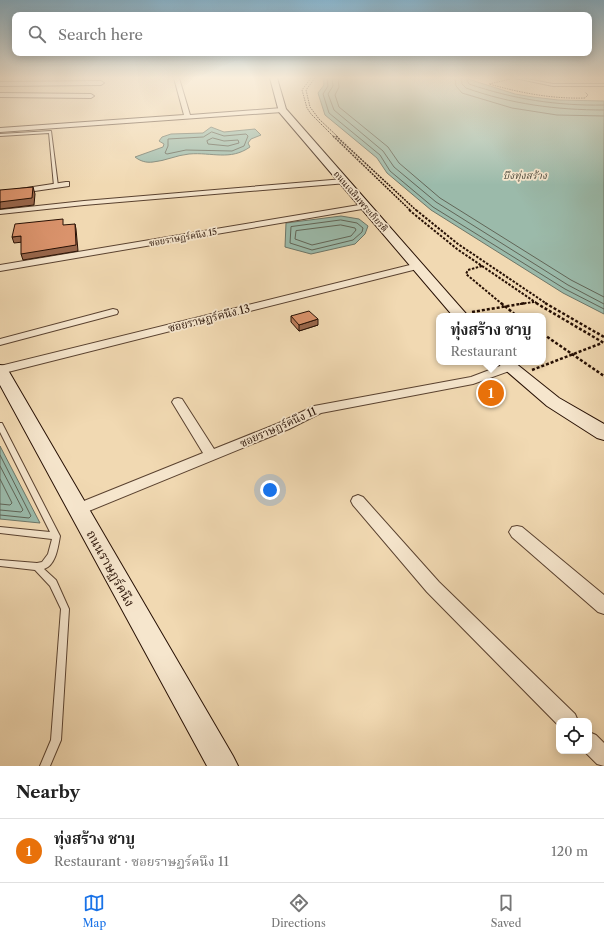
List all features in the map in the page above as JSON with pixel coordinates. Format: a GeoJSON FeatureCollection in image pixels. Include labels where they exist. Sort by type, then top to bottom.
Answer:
{"type":"FeatureCollection","features":[{"type":"Feature","properties":{"kind":"street"},"geometry":{"type":"LineString","coordinates":[[0,130],[223,114]]}},
{"type":"Feature","properties":{"kind":"street","name":"ถนนเฉลิมพระเกียรติ"},"geometry":{"type":"LineString","coordinates":[[285,114],[459,313]]}},
{"type":"Feature","properties":{"kind":"street"},"geometry":{"type":"LineString","coordinates":[[0,212],[84,203],[344,181]]}},
{"type":"Feature","properties":{"kind":"street"},"geometry":{"type":"LineString","coordinates":[[0,194],[66,184]]}},
{"type":"Feature","properties":{"kind":"street","name":"ซอยราษฏร์คนึง 15"},"geometry":{"type":"LineString","coordinates":[[0,268],[366,206]]}},
{"type":"Feature","properties":{"kind":"street","name":"ซอยราษฏร์คนึง 13"},"geometry":{"type":"LineString","coordinates":[[0,370],[418,266]]}},
{"type":"Feature","properties":{"kind":"street"},"geometry":{"type":"LineString","coordinates":[[0,342],[113,312]]}},
{"type":"Feature","properties":{"kind":"street"},"geometry":{"type":"LineString","coordinates":[[510,368],[553,402],[604,433]]}},
{"type":"Feature","properties":{"kind":"street","name":"ซอยราษฏร์คนึง 11"},"geometry":{"type":"LineString","coordinates":[[79,509],[284,426],[318,409],[473,380],[510,368]]}},
{"type":"Feature","properties":{"kind":"street","name":"ถนนราษฏร์คนึง"},"geometry":{"type":"LineString","coordinates":[[0,370],[223,766]]}},
{"type":"Feature","properties":{"kind":"street"},"geometry":{"type":"LineString","coordinates":[[178,402],[212,456]]}},
{"type":"Feature","properties":{"kind":"street"},"geometry":{"type":"LineString","coordinates":[[358,501],[433,587],[565,718]]}},
{"type":"Feature","properties":{"kind":"street"},"geometry":{"type":"LineString","coordinates":[[517,532],[604,606]]}},
{"type":"Feature","properties":{"kind":"street"},"geometry":{"type":"LineString","coordinates":[[592,745],[604,756]]}},
{"type":"Feature","properties":{"kind":"lane"},"geometry":{"type":"LineString","coordinates":[[0,135],[50,132],[56,186]]}},
{"type":"Feature","properties":{"kind":"lane"},"geometry":{"type":"LineString","coordinates":[[0,425],[56,536],[52,555],[45,565],[37,567],[0,563]]}},
{"type":"Feature","properties":{"kind":"lane"},"geometry":{"type":"LineString","coordinates":[[0,530],[56,536]]}},
{"type":"Feature","properties":{"kind":"lane"},"geometry":{"type":"LineString","coordinates":[[37,567],[53,583],[65,609],[56,740],[45,766]]}},
{"type":"Feature","properties":{"kind":"path"},"geometry":{"type":"LineString","coordinates":[[311,114],[317,121],[412,212],[457,249],[534,302],[604,342]]}},
{"type":"Feature","properties":{"kind":"path"},"geometry":{"type":"LineString","coordinates":[[315,114],[392,188],[458,244],[545,303],[604,337]]}},
{"type":"Feature","properties":{"kind":"path"},"geometry":{"type":"LineString","coordinates":[[482,266],[468,270],[466,274],[514,313]]}},
{"type":"Feature","properties":{"kind":"path"},"geometry":{"type":"LineString","coordinates":[[471,313],[534,302]]}},
{"type":"Feature","properties":{"kind":"path"},"geometry":{"type":"LineString","coordinates":[[546,336],[604,376]]}},
{"type":"Feature","properties":{"kind":"path"},"geometry":{"type":"LineString","coordinates":[[546,360],[572,354],[604,342]]}},
{"type":"Feature","properties":{"kind":"path"},"geometry":{"type":"LineString","coordinates":[[510,368],[523,365]]}},
{"type":"Feature","properties":{"kind":"water","name":"บึงทุ่งสร้าง"},"geometry":{"type":"Polygon","coordinates":[[[325,114],[604,114],[604,314],[563,293],[431,210],[387,173],[377,158],[325,114]]]}},
{"type":"Feature","properties":{"kind":"water"},"geometry":{"type":"Polygon","coordinates":[[[211,127],[224,132],[255,129],[261,135],[251,139],[248,143],[250,147],[235,154],[189,154],[150,162],[139,160],[135,157],[163,147],[164,144],[159,141],[162,137],[171,134],[203,133],[211,127]]]}},
{"type":"Feature","properties":{"kind":"water"},"geometry":{"type":"Polygon","coordinates":[[[341,216],[359,219],[368,226],[365,234],[355,244],[311,254],[285,247],[286,223],[341,216]]]}},
{"type":"Feature","properties":{"kind":"water"},"geometry":{"type":"Polygon","coordinates":[[[0,446],[40,523],[0,519],[0,446]]]}},
{"type":"Feature","properties":{"kind":"building"},"geometry":{"type":"Polygon","coordinates":[[[33,187],[32,198],[0,202],[0,190],[33,187]]]}},
{"type":"Feature","properties":{"kind":"building"},"geometry":{"type":"Polygon","coordinates":[[[63,219],[63,225],[75,224],[76,245],[21,254],[21,236],[12,237],[15,224],[63,219]]]}},
{"type":"Feature","properties":{"kind":"building"},"geometry":{"type":"Polygon","coordinates":[[[309,311],[318,319],[299,325],[291,316],[309,311]]]}},
{"type":"Feature","properties":{"kind":"place","name":"ทุ่งสร้าง ชาบู"},"geometry":{"type":"Point","coordinates":[491,393]}}]}
